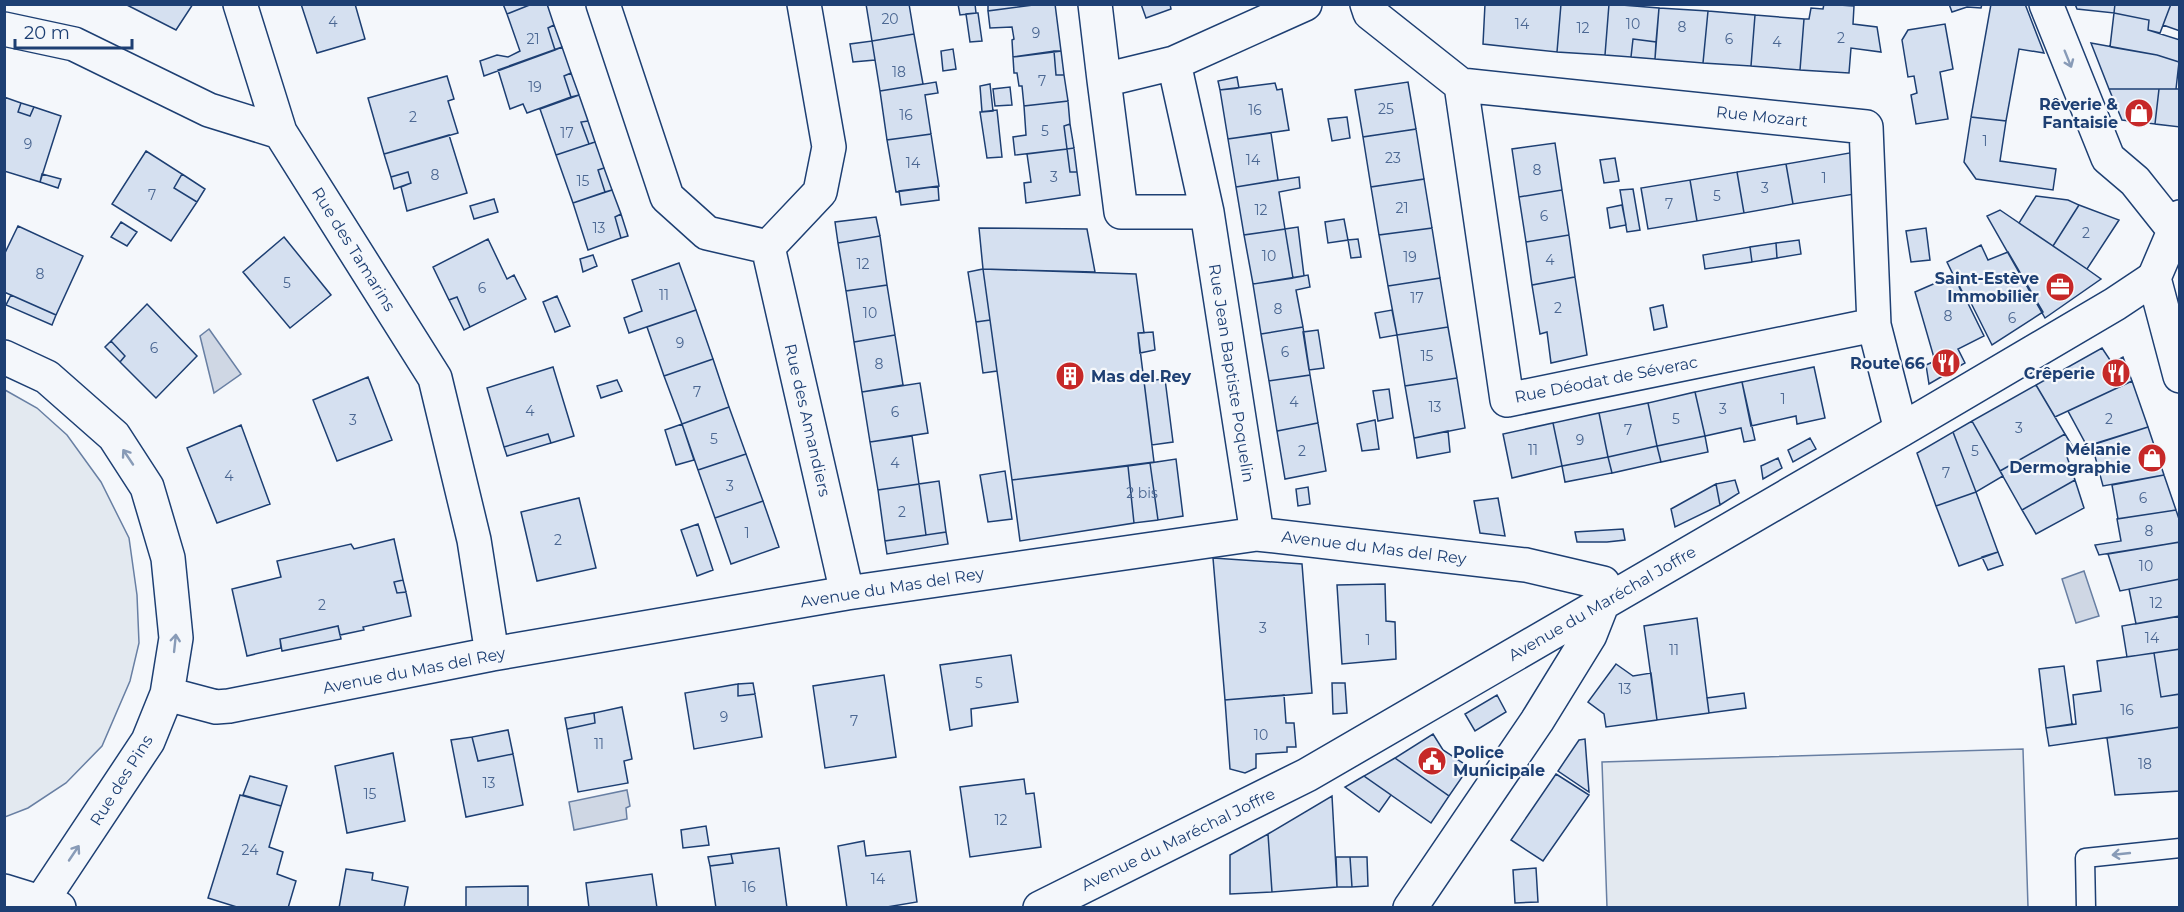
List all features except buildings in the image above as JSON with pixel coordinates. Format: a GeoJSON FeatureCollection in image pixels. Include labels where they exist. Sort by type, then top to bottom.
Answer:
{"type":"FeatureCollection","features":[{"type":"Feature","properties":{"kind":"street","name":"Rue des Tamarins"},"geometry":{"type":"LineString","coordinates":[[240,4],[280,132],[435,378],[474,540],[492,654]]}},
{"type":"Feature","properties":{"kind":"street"},"geometry":{"type":"LineString","coordinates":[[603,4],[668,197],[707,233],[768,247],[820,192],[830,147],[804,4]]}},
{"type":"Feature","properties":{"kind":"street"},"geometry":{"type":"LineString","coordinates":[[1095,4],[1121,212],[1207,212]]}},
{"type":"Feature","properties":{"kind":"street"},"geometry":{"type":"LineString","coordinates":[[1104,80],[1174,63],[1305,4]]}},
{"type":"Feature","properties":{"kind":"street"},"geometry":{"type":"LineString","coordinates":[[1367,4],[1370,13],[1461,85]]}},
{"type":"Feature","properties":{"kind":"street"},"geometry":{"type":"LineString","coordinates":[[2046,4],[2108,158],[2178,226],[2154,278],[2180,376]]}},
{"type":"Feature","properties":{"kind":"street"},"geometry":{"type":"LineString","coordinates":[[4,29],[74,44],[208,110],[280,132]]}},
{"type":"Feature","properties":{"kind":"street","name":"Rue Jean Baptiste Poquelin"},"geometry":{"type":"LineString","coordinates":[[1174,63],[1207,212],[1257,534]]}},
{"type":"Feature","properties":{"kind":"street","name":"Rue Mozart"},"geometry":{"type":"LineString","coordinates":[[1461,85],[1866,127],[1874,325]]}},
{"type":"Feature","properties":{"kind":"street","name":"Rue Déodat de Séverac"},"geometry":{"type":"LineString","coordinates":[[1461,85],[1508,400],[1874,325]]}},
{"type":"Feature","properties":{"kind":"street","name":"Rue des Amandiers"},"geometry":{"type":"LineString","coordinates":[[768,247],[847,593]]}},
{"type":"Feature","properties":{"kind":"street","name":"Avenue du Maréchal Joffre"},"geometry":{"type":"LineString","coordinates":[[1040,908],[1307,775],[1901,430],[2115,304],[2154,278]]}},
{"type":"Feature","properties":{"kind":"street"},"geometry":{"type":"LineString","coordinates":[[1874,325],[1901,430]]}},
{"type":"Feature","properties":{"kind":"street","name":"Rue des Pins"},"geometry":{"type":"LineString","coordinates":[[4,357],[47,377],[114,436],[147,487],[168,558],[177,638],[167,694],[148,741],[50,905]]}},
{"type":"Feature","properties":{"kind":"street","name":"Avenue du Mas del Rey"},"geometry":{"type":"LineString","coordinates":[[167,694],[216,707],[229,706],[492,654],[847,593],[1257,534],[1526,565],[1603,583],[1603,602]]}},
{"type":"Feature","properties":{"kind":"street"},"geometry":{"type":"LineString","coordinates":[[1410,908],[1537,721],[1590,635],[1603,602]]}},
{"type":"Feature","properties":{"kind":"street"},"geometry":{"type":"LineString","coordinates":[[4,891],[50,905]]}},
{"type":"Feature","properties":{"kind":"lane"},"geometry":{"type":"LineString","coordinates":[[2086,908],[2085,858],[2180,848]]}},
{"type":"Feature","properties":{"kind":"shaded area"},"geometry":{"type":"Polygon","coordinates":[[[209,329],[241,374],[214,393],[200,336],[209,329]]]}},
{"type":"Feature","properties":{"kind":"shaded area"},"geometry":{"type":"Polygon","coordinates":[[[5,390],[37,408],[67,435],[101,482],[129,538],[137,595],[139,643],[130,681],[102,746],[66,783],[28,808],[5,817],[5,390]]]}},
{"type":"Feature","properties":{"kind":"shaded area"},"geometry":{"type":"Polygon","coordinates":[[[2084,571],[2099,616],[2076,623],[2062,579],[2084,571]]]}},
{"type":"Feature","properties":{"kind":"shaded area"},"geometry":{"type":"Polygon","coordinates":[[[2023,749],[2028,907],[1607,907],[1602,762],[2023,749]]]}},
{"type":"Feature","properties":{"kind":"shaded area"},"geometry":{"type":"Polygon","coordinates":[[[627,790],[630,806],[626,808],[627,819],[574,830],[569,802],[627,790]]]}},
{"type":"Feature","properties":{"kind":"place","name":"Rêverie & Fantaisie"},"geometry":{"type":"Point","coordinates":[2139,113]}},
{"type":"Feature","properties":{"kind":"place","name":"Saint-Estève Immobilier"},"geometry":{"type":"Point","coordinates":[2060,287]}},
{"type":"Feature","properties":{"kind":"place","name":"Route 66"},"geometry":{"type":"Point","coordinates":[1946,363]}},
{"type":"Feature","properties":{"kind":"place","name":"Crêperie"},"geometry":{"type":"Point","coordinates":[2116,373]}},
{"type":"Feature","properties":{"kind":"place","name":"Mas del Rey"},"geometry":{"type":"Point","coordinates":[1070,376]}},
{"type":"Feature","properties":{"kind":"place","name":"Mélanie Dermographie"},"geometry":{"type":"Point","coordinates":[2152,458]}},
{"type":"Feature","properties":{"kind":"place","name":"Police Municipale"},"geometry":{"type":"Point","coordinates":[1432,761]}}]}
